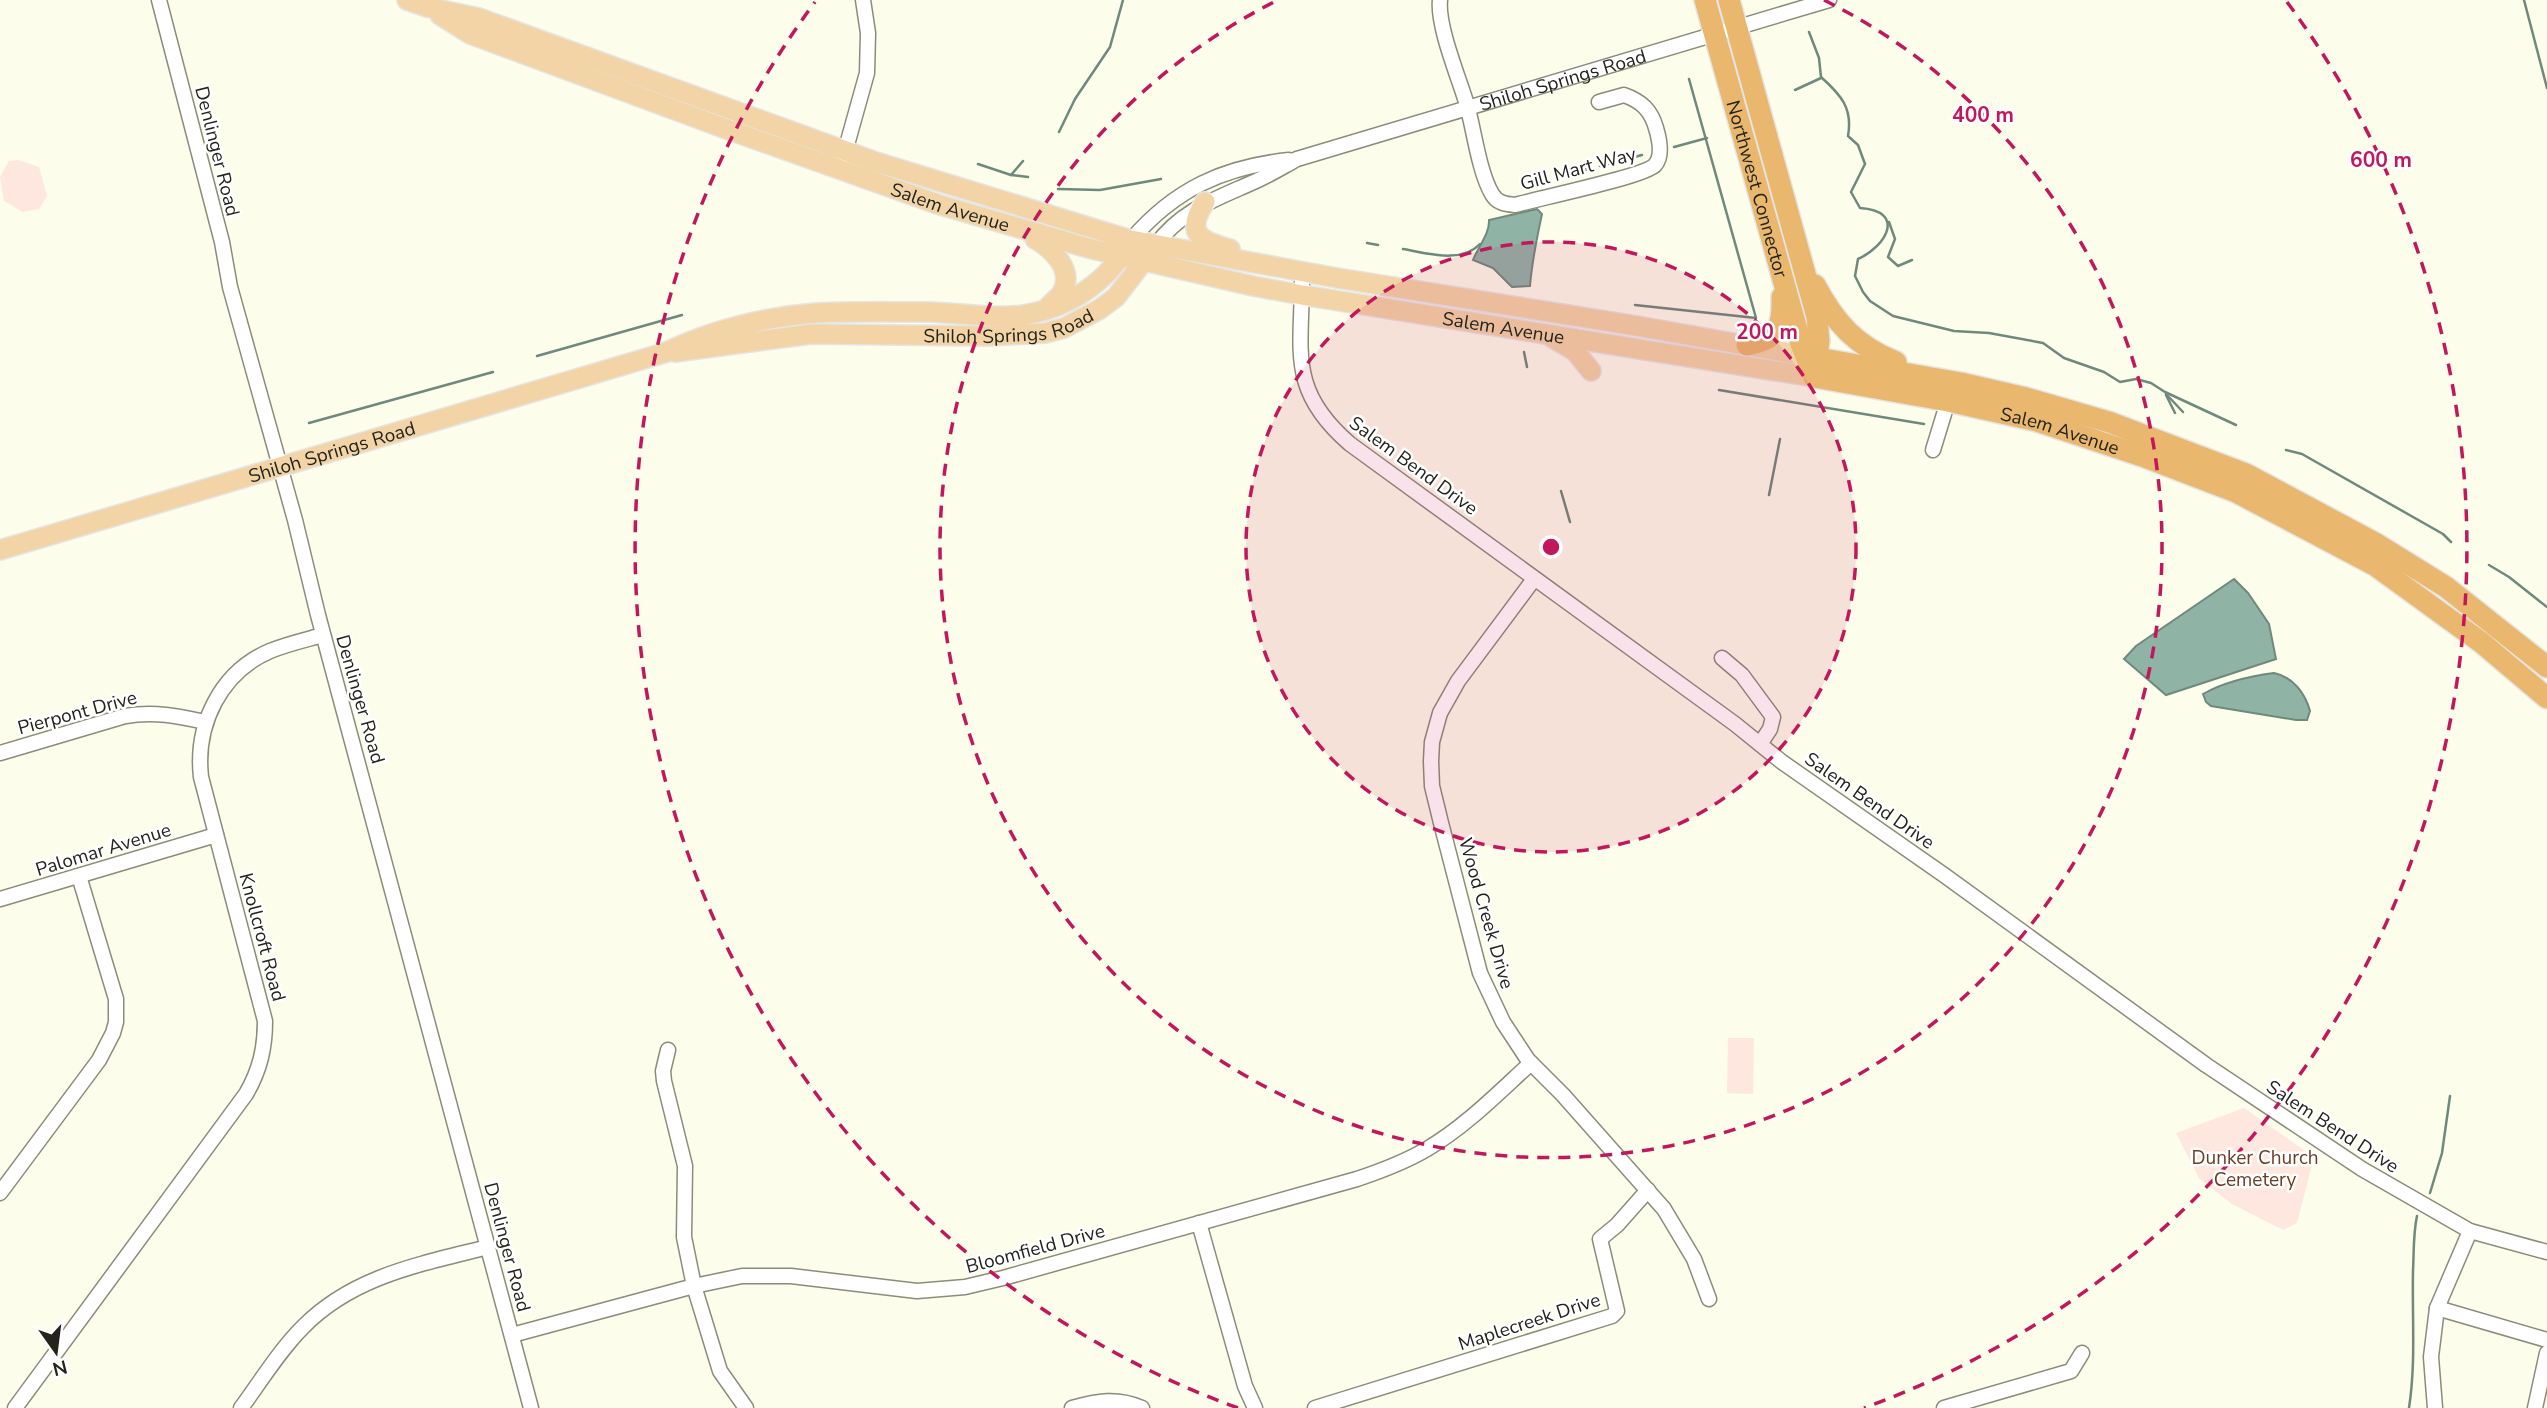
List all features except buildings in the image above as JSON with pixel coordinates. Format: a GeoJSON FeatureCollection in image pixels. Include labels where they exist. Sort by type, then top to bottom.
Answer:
{"type":"FeatureCollection","features":[{"type":"Feature","properties":{"kind":"highway","name":"Northwest Connector"},"geometry":{"type":"LineString","coordinates":[[1705,0],[1781,270],[1813,363]]}},
{"type":"Feature","properties":{"kind":"highway","name":"Northwest Connector"},"geometry":{"type":"LineString","coordinates":[[1729,0],[1800,257]]}},
{"type":"Feature","properties":{"kind":"highway"},"geometry":{"type":"LineString","coordinates":[[1800,257],[1817,317],[1819,341],[1813,363]]}},
{"type":"Feature","properties":{"kind":"highway"},"geometry":{"type":"LineString","coordinates":[[1800,257],[1836,319],[1857,342],[1874,353],[1961,383]]}},
{"type":"Feature","properties":{"kind":"highway"},"geometry":{"type":"LineString","coordinates":[[1747,345],[1761,342],[1777,331],[1783,309],[1781,270]]}},
{"type":"Feature","properties":{"kind":"highway","name":"Salem Avenue"},"geometry":{"type":"LineString","coordinates":[[1813,363],[1961,383],[2109,422],[2241,483],[2376,566],[2482,643],[2547,698]]}},
{"type":"Feature","properties":{"kind":"highway","name":"Salem Avenue"},"geometry":{"type":"LineString","coordinates":[[1813,363],[1948,401],[2037,421],[2241,483]]}},
{"type":"Feature","properties":{"kind":"highway"},"geometry":{"type":"LineString","coordinates":[[2241,483],[2257,494],[2332,531],[2363,537],[2446,587],[2547,667]]}},
{"type":"Feature","properties":{"kind":"main road","name":"Salem Avenue"},"geometry":{"type":"LineString","coordinates":[[407,0],[479,18],[601,62],[843,160],[937,204],[1009,226],[1126,248],[1156,245],[1259,265],[1747,345],[1813,363]]}},
{"type":"Feature","properties":{"kind":"main road","name":"Salem Avenue"},"geometry":{"type":"LineString","coordinates":[[427,7],[478,37],[843,160],[944,185],[1126,248],[1143,261],[1302,295],[1543,332],[1813,363]]}},
{"type":"Feature","properties":{"kind":"main road"},"geometry":{"type":"LineString","coordinates":[[478,37],[517,38],[576,58],[601,62]]}},
{"type":"Feature","properties":{"kind":"main road"},"geometry":{"type":"LineString","coordinates":[[1205,202],[1196,216],[1198,236],[1259,265]]}},
{"type":"Feature","properties":{"kind":"main road"},"geometry":{"type":"LineString","coordinates":[[1009,226],[1041,243],[1056,255],[1062,264],[1065,275],[1062,291],[1045,309]]}},
{"type":"Feature","properties":{"kind":"main road","name":"Shiloh Springs Road"},"geometry":{"type":"LineString","coordinates":[[664,353],[811,334],[998,336],[1045,333],[1064,328],[1100,309],[1116,297],[1156,245]]}},
{"type":"Feature","properties":{"kind":"main road","name":"Shiloh Springs Road"},"geometry":{"type":"LineString","coordinates":[[0,550],[664,353],[696,337],[775,317],[819,313],[917,312],[1001,316],[1045,309],[1082,294],[1116,267],[1126,248]]}},
{"type":"Feature","properties":{"kind":"main road"},"geometry":{"type":"LineString","coordinates":[[1543,332],[1575,351],[1591,371]]}},
{"type":"Feature","properties":{"kind":"street","name":"Denlinger Road"},"geometry":{"type":"LineString","coordinates":[[159,0],[222,242],[230,287],[281,467],[323,635],[531,1408]]}},
{"type":"Feature","properties":{"kind":"street"},"geometry":{"type":"LineString","coordinates":[[843,160],[867,73],[868,33],[863,0]]}},
{"type":"Feature","properties":{"kind":"street"},"geometry":{"type":"LineString","coordinates":[[1440,0],[1441,19],[1468,107]]}},
{"type":"Feature","properties":{"kind":"street","name":"Shiloh Springs Road"},"geometry":{"type":"LineString","coordinates":[[1126,248],[1167,204],[1211,178],[1256,164],[1297,159],[1829,0]]}},
{"type":"Feature","properties":{"kind":"street","name":"Gill Mart Way"},"geometry":{"type":"LineString","coordinates":[[1468,107],[1491,193],[1504,204],[1515,205],[1630,176],[1657,164],[1660,150],[1658,136],[1654,120],[1644,106],[1624,95],[1599,102]]}},
{"type":"Feature","properties":{"kind":"street","name":"Shiloh Springs Road"},"geometry":{"type":"LineString","coordinates":[[1156,245],[1167,230],[1189,211],[1297,159]]}},
{"type":"Feature","properties":{"kind":"street","name":"Salem Bend Drive"},"geometry":{"type":"LineString","coordinates":[[1302,272],[1301,370],[1308,392],[1319,412],[1350,444],[1760,744],[2277,1114],[2362,1169],[2470,1231],[2547,1252]]}},
{"type":"Feature","properties":{"kind":"street"},"geometry":{"type":"LineString","coordinates":[[1933,450],[1948,401]]}},
{"type":"Feature","properties":{"kind":"street","name":"Wood Creek Drive"},"geometry":{"type":"LineString","coordinates":[[1534,579],[1447,698],[1435,727],[1431,761],[1441,822],[1480,973],[1503,1022],[1531,1063],[1648,1190],[1695,1259],[1709,1299]]}},
{"type":"Feature","properties":{"kind":"street","name":"Knollcroft Road"},"geometry":{"type":"LineString","coordinates":[[15,1408],[246,1094],[260,1066],[265,1036],[262,1006],[201,769],[202,738],[205,722],[222,690],[243,667],[268,652],[323,635]]}},
{"type":"Feature","properties":{"kind":"street"},"geometry":{"type":"LineString","coordinates":[[1722,657],[1742,675],[1773,717],[1770,729],[1760,744]]}},
{"type":"Feature","properties":{"kind":"street","name":"Pierpont Drive"},"geometry":{"type":"LineString","coordinates":[[0,753],[141,713],[176,715],[205,722]]}},
{"type":"Feature","properties":{"kind":"street","name":"Palomar Avenue"},"geometry":{"type":"LineString","coordinates":[[0,899],[216,835]]}},
{"type":"Feature","properties":{"kind":"street"},"geometry":{"type":"LineString","coordinates":[[0,1193],[99,1060],[113,1033],[116,999],[79,876]]}},
{"type":"Feature","properties":{"kind":"street"},"geometry":{"type":"LineString","coordinates":[[668,1050],[663,1071],[664,1081],[685,1166],[684,1237],[694,1286],[720,1371],[746,1408]]}},
{"type":"Feature","properties":{"kind":"street","name":"Bloomfield Drive"},"geometry":{"type":"LineString","coordinates":[[512,1335],[694,1286],[742,1276],[773,1275],[886,1289],[937,1291],[1003,1278],[1357,1179],[1408,1159],[1460,1126],[1531,1063]]}},
{"type":"Feature","properties":{"kind":"street","name":"Maplecreek Drive"},"geometry":{"type":"LineString","coordinates":[[1315,1408],[1612,1316],[1617,1311],[1600,1239],[1617,1225],[1648,1190]]}},
{"type":"Feature","properties":{"kind":"street"},"geometry":{"type":"LineString","coordinates":[[1199,1223],[1245,1386],[1255,1408]]}},
{"type":"Feature","properties":{"kind":"street"},"geometry":{"type":"LineString","coordinates":[[2435,1408],[2431,1357],[2437,1308],[2470,1231]]}},
{"type":"Feature","properties":{"kind":"street"},"geometry":{"type":"LineString","coordinates":[[241,1408],[303,1327],[341,1296],[379,1276],[488,1247]]}},
{"type":"Feature","properties":{"kind":"street"},"geometry":{"type":"LineString","coordinates":[[2437,1308],[2547,1340]]}},
{"type":"Feature","properties":{"kind":"street"},"geometry":{"type":"LineString","coordinates":[[1944,1408],[2071,1371],[2082,1353]]}},
{"type":"Feature","properties":{"kind":"street"},"geometry":{"type":"LineString","coordinates":[[2535,1408],[2547,1353]]}},
{"type":"Feature","properties":{"kind":"street"},"geometry":{"type":"LineString","coordinates":[[1072,1408],[1103,1400],[1127,1402],[1142,1408]]}},
{"type":"Feature","properties":{"kind":"green space"},"geometry":{"type":"Polygon","coordinates":[[[18,160],[39,167],[47,196],[39,209],[23,212],[4,201],[0,177],[9,161],[18,160]]]}},
{"type":"Feature","properties":{"kind":"green space"},"geometry":{"type":"Polygon","coordinates":[[[1728,1038],[1754,1038],[1753,1094],[1727,1093],[1728,1038]]]}},
{"type":"Feature","properties":{"kind":"green space","name":"Dunker Church Cemetery"},"geometry":{"type":"Polygon","coordinates":[[[2244,1108],[2314,1157],[2297,1223],[2283,1230],[2232,1204],[2199,1178],[2176,1133],[2244,1108]]]}},
{"type":"Feature","properties":{"kind":"shaded area"},"geometry":{"type":"Polygon","coordinates":[[[1537,209],[1542,214],[1530,286],[1512,287],[1493,268],[1473,260],[1486,235],[1489,220],[1537,209]]]}},
{"type":"Feature","properties":{"kind":"shaded area"},"geometry":{"type":"Polygon","coordinates":[[[2234,579],[2248,593],[2269,624],[2276,659],[2166,695],[2124,659],[2136,646],[2234,579]]]}},
{"type":"Feature","properties":{"kind":"shaded area"},"geometry":{"type":"Polygon","coordinates":[[[2274,673],[2287,678],[2301,692],[2310,711],[2307,720],[2211,706],[2203,694],[2238,680],[2274,673]]]}},
{"type":"Feature","properties":{"kind":"waterway"},"geometry":{"type":"LineString","coordinates":[[1059,132],[1075,99],[1110,47],[1123,0]]}},
{"type":"Feature","properties":{"kind":"waterway"},"geometry":{"type":"LineString","coordinates":[[2524,0],[2547,88]]}},
{"type":"Feature","properties":{"kind":"waterway"},"geometry":{"type":"LineString","coordinates":[[1809,32],[1819,58],[1821,77],[1844,103],[1849,118],[1848,136],[1858,145],[1865,164],[1851,192],[1860,208],[1883,215],[1887,222],[1884,238],[1858,259],[1855,276],[1870,301],[1893,316],[1954,331],[1989,333],[2043,343],[2064,358],[2104,372],[2120,382],[2136,379],[2151,383],[2236,425]]}},
{"type":"Feature","properties":{"kind":"waterway"},"geometry":{"type":"LineString","coordinates":[[1795,90],[1821,78]]}},
{"type":"Feature","properties":{"kind":"waterway"},"geometry":{"type":"LineString","coordinates":[[1635,305],[1756,318],[1689,79]]}},
{"type":"Feature","properties":{"kind":"waterway"},"geometry":{"type":"LineString","coordinates":[[1674,147],[1707,138]]}},
{"type":"Feature","properties":{"kind":"waterway"},"geometry":{"type":"LineString","coordinates":[[1600,166],[1642,155]]}},
{"type":"Feature","properties":{"kind":"waterway"},"geometry":{"type":"LineString","coordinates":[[1011,175],[1023,161]]}},
{"type":"Feature","properties":{"kind":"waterway"},"geometry":{"type":"LineString","coordinates":[[978,164],[1011,175],[1028,177]]}},
{"type":"Feature","properties":{"kind":"waterway"},"geometry":{"type":"LineString","coordinates":[[1578,173],[1587,169]]}},
{"type":"Feature","properties":{"kind":"waterway"},"geometry":{"type":"LineString","coordinates":[[1058,189],[1100,190],[1161,179]]}},
{"type":"Feature","properties":{"kind":"waterway"},"geometry":{"type":"LineString","coordinates":[[1889,222],[1895,239],[1888,257],[1898,266],[1912,260]]}},
{"type":"Feature","properties":{"kind":"waterway"},"geometry":{"type":"LineString","coordinates":[[1367,243],[1378,245]]}},
{"type":"Feature","properties":{"kind":"waterway"},"geometry":{"type":"LineString","coordinates":[[1403,249],[1454,255],[1463,254],[1480,244]]}},
{"type":"Feature","properties":{"kind":"waterway"},"geometry":{"type":"LineString","coordinates":[[537,356],[682,315]]}},
{"type":"Feature","properties":{"kind":"waterway"},"geometry":{"type":"LineString","coordinates":[[1524,352],[1527,367]]}},
{"type":"Feature","properties":{"kind":"waterway"},"geometry":{"type":"LineString","coordinates":[[309,423],[493,372]]}},
{"type":"Feature","properties":{"kind":"waterway"},"geometry":{"type":"LineString","coordinates":[[1719,390],[1924,424]]}},
{"type":"Feature","properties":{"kind":"waterway"},"geometry":{"type":"LineString","coordinates":[[2166,394],[2183,412]]}},
{"type":"Feature","properties":{"kind":"waterway"},"geometry":{"type":"LineString","coordinates":[[2166,395],[2175,413]]}},
{"type":"Feature","properties":{"kind":"waterway"},"geometry":{"type":"LineString","coordinates":[[1769,495],[1780,439]]}},
{"type":"Feature","properties":{"kind":"waterway"},"geometry":{"type":"LineString","coordinates":[[2286,450],[2302,454],[2443,534],[2451,542]]}},
{"type":"Feature","properties":{"kind":"waterway"},"geometry":{"type":"LineString","coordinates":[[1561,491],[1570,522]]}},
{"type":"Feature","properties":{"kind":"waterway"},"geometry":{"type":"LineString","coordinates":[[2489,565],[2547,607]]}},
{"type":"Feature","properties":{"kind":"waterway"},"geometry":{"type":"LineString","coordinates":[[2430,1193],[2442,1153],[2450,1096]]}},
{"type":"Feature","properties":{"kind":"waterway"},"geometry":{"type":"LineString","coordinates":[[2409,1408],[2414,1237],[2417,1216]]}}]}
